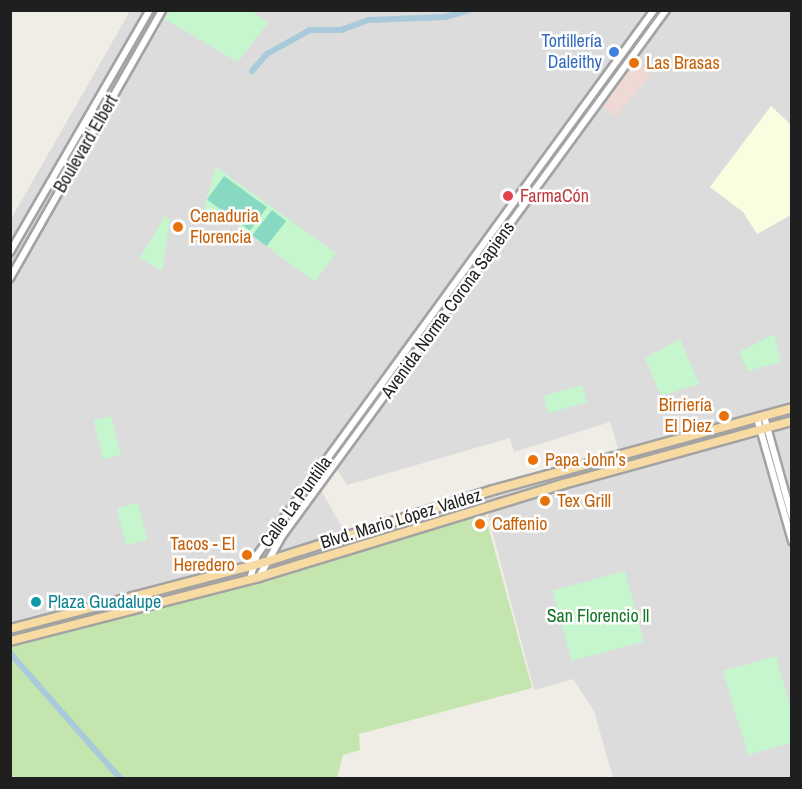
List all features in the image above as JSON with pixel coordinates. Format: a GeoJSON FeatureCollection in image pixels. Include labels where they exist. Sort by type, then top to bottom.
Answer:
{"type":"FeatureCollection","features":[{"type":"Feature","properties":{"kind":"main road","name":"Blvd. Mario López Valdez"},"geometry":{"type":"LineString","coordinates":[[10,629],[252,566],[494,490],[792,408]]}},
{"type":"Feature","properties":{"kind":"main road","name":"Blvd. Mario López Valdez"},"geometry":{"type":"LineString","coordinates":[[10,641],[259,577],[523,495],[792,421]]}},
{"type":"Feature","properties":{"kind":"street","name":"Boulevard Elbert"},"geometry":{"type":"LineString","coordinates":[[10,252],[150,10]]}},
{"type":"Feature","properties":{"kind":"street","name":"Boulevard Elbert"},"geometry":{"type":"LineString","coordinates":[[10,278],[162,10]]}},
{"type":"Feature","properties":{"kind":"street","name":"Avenida Norma Corona Sapiens"},"geometry":{"type":"LineString","coordinates":[[349,429],[654,10]]}},
{"type":"Feature","properties":{"kind":"street","name":"Avenida Norma Corona Sapiens"},"geometry":{"type":"LineString","coordinates":[[356,435],[666,10]]}},
{"type":"Feature","properties":{"kind":"street"},"geometry":{"type":"LineString","coordinates":[[760,417],[792,517]]}},
{"type":"Feature","properties":{"kind":"street","name":"Calle La Puntilla"},"geometry":{"type":"LineString","coordinates":[[250,579],[252,566],[349,429]]}},
{"type":"Feature","properties":{"kind":"street"},"geometry":{"type":"LineString","coordinates":[[764,429],[792,542]]}},
{"type":"Feature","properties":{"kind":"street","name":"Calle La Puntilla"},"geometry":{"type":"LineString","coordinates":[[259,577],[266,562],[356,435]]}},
{"type":"Feature","properties":{"kind":"shaded area"},"geometry":{"type":"Polygon","coordinates":[[[130,11],[791,11],[791,778],[613,778],[594,711],[573,679],[534,690],[484,500],[622,462],[610,422],[514,452],[510,438],[347,485],[333,463],[317,483],[352,545],[285,566],[11,636],[11,219],[130,11]]]}},
{"type":"Feature","properties":{"kind":"shaded area"},"geometry":{"type":"Polygon","coordinates":[[[631,59],[651,74],[615,117],[599,103],[631,59]]]}},
{"type":"Feature","properties":{"kind":"shaded area"},"geometry":{"type":"Polygon","coordinates":[[[771,106],[791,125],[791,215],[757,234],[743,212],[710,187],[771,106]]]}},
{"type":"Feature","properties":{"kind":"green space"},"geometry":{"type":"Polygon","coordinates":[[[252,10],[268,23],[238,62],[164,19],[169,11],[252,10]]]}},
{"type":"Feature","properties":{"kind":"green space"},"geometry":{"type":"Polygon","coordinates":[[[216,167],[336,253],[315,282],[224,215],[201,218],[216,167]]]}},
{"type":"Feature","properties":{"kind":"green space"},"geometry":{"type":"Polygon","coordinates":[[[224,176],[267,207],[250,231],[207,199],[224,176]]]}},
{"type":"Feature","properties":{"kind":"green space"},"geometry":{"type":"Polygon","coordinates":[[[272,210],[286,221],[266,246],[252,235],[272,210]]]}},
{"type":"Feature","properties":{"kind":"green space"},"geometry":{"type":"Polygon","coordinates":[[[165,216],[170,219],[162,271],[140,258],[165,216]]]}},
{"type":"Feature","properties":{"kind":"green space"},"geometry":{"type":"Polygon","coordinates":[[[774,334],[781,362],[748,371],[739,352],[774,334]]]}},
{"type":"Feature","properties":{"kind":"green space"},"geometry":{"type":"Polygon","coordinates":[[[680,339],[699,384],[661,396],[645,358],[680,339]]]}},
{"type":"Feature","properties":{"kind":"green space"},"geometry":{"type":"Polygon","coordinates":[[[582,385],[587,402],[549,413],[544,396],[582,385]]]}},
{"type":"Feature","properties":{"kind":"green space"},"geometry":{"type":"Polygon","coordinates":[[[111,416],[121,455],[103,459],[94,420],[111,416]]]}},
{"type":"Feature","properties":{"kind":"green space"},"geometry":{"type":"Polygon","coordinates":[[[138,503],[147,540],[126,545],[117,508],[138,503]]]}},
{"type":"Feature","properties":{"kind":"green space"},"geometry":{"type":"Polygon","coordinates":[[[484,511],[532,688],[359,734],[360,750],[343,755],[337,778],[11,778],[11,647],[484,511]]]}},
{"type":"Feature","properties":{"kind":"green space","name":"San Florencio ll"},"geometry":{"type":"Polygon","coordinates":[[[625,571],[644,642],[571,661],[553,590],[625,571]]]}},
{"type":"Feature","properties":{"kind":"green space"},"geometry":{"type":"Polygon","coordinates":[[[776,656],[791,710],[791,743],[748,755],[723,671],[776,656]]]}},
{"type":"Feature","properties":{"kind":"waterway"},"geometry":{"type":"LineString","coordinates":[[252,71],[267,54],[310,30],[341,30],[369,20],[445,17],[469,10]]}},
{"type":"Feature","properties":{"kind":"waterway"},"geometry":{"type":"LineString","coordinates":[[10,653],[120,778]]}},
{"type":"Feature","properties":{"kind":"place","name":"Tortillería Daleithy"},"geometry":{"type":"Point","coordinates":[614,52]}},
{"type":"Feature","properties":{"kind":"place","name":"Las Brasas"},"geometry":{"type":"Point","coordinates":[634,63]}},
{"type":"Feature","properties":{"kind":"place","name":"FarmaCón"},"geometry":{"type":"Point","coordinates":[508,196]}},
{"type":"Feature","properties":{"kind":"place","name":"Cenaduria Florencia"},"geometry":{"type":"Point","coordinates":[178,227]}},
{"type":"Feature","properties":{"kind":"place","name":"Birriería El Diez"},"geometry":{"type":"Point","coordinates":[724,416]}},
{"type":"Feature","properties":{"kind":"place","name":"Papa John's"},"geometry":{"type":"Point","coordinates":[533,460]}},
{"type":"Feature","properties":{"kind":"place","name":"Tex Grill"},"geometry":{"type":"Point","coordinates":[545,501]}},
{"type":"Feature","properties":{"kind":"place","name":"Caffenio"},"geometry":{"type":"Point","coordinates":[480,524]}},
{"type":"Feature","properties":{"kind":"place","name":"Tacos - El Heredero"},"geometry":{"type":"Point","coordinates":[247,555]}},
{"type":"Feature","properties":{"kind":"place","name":"Plaza Guadalupe"},"geometry":{"type":"Point","coordinates":[36,602]}}]}
